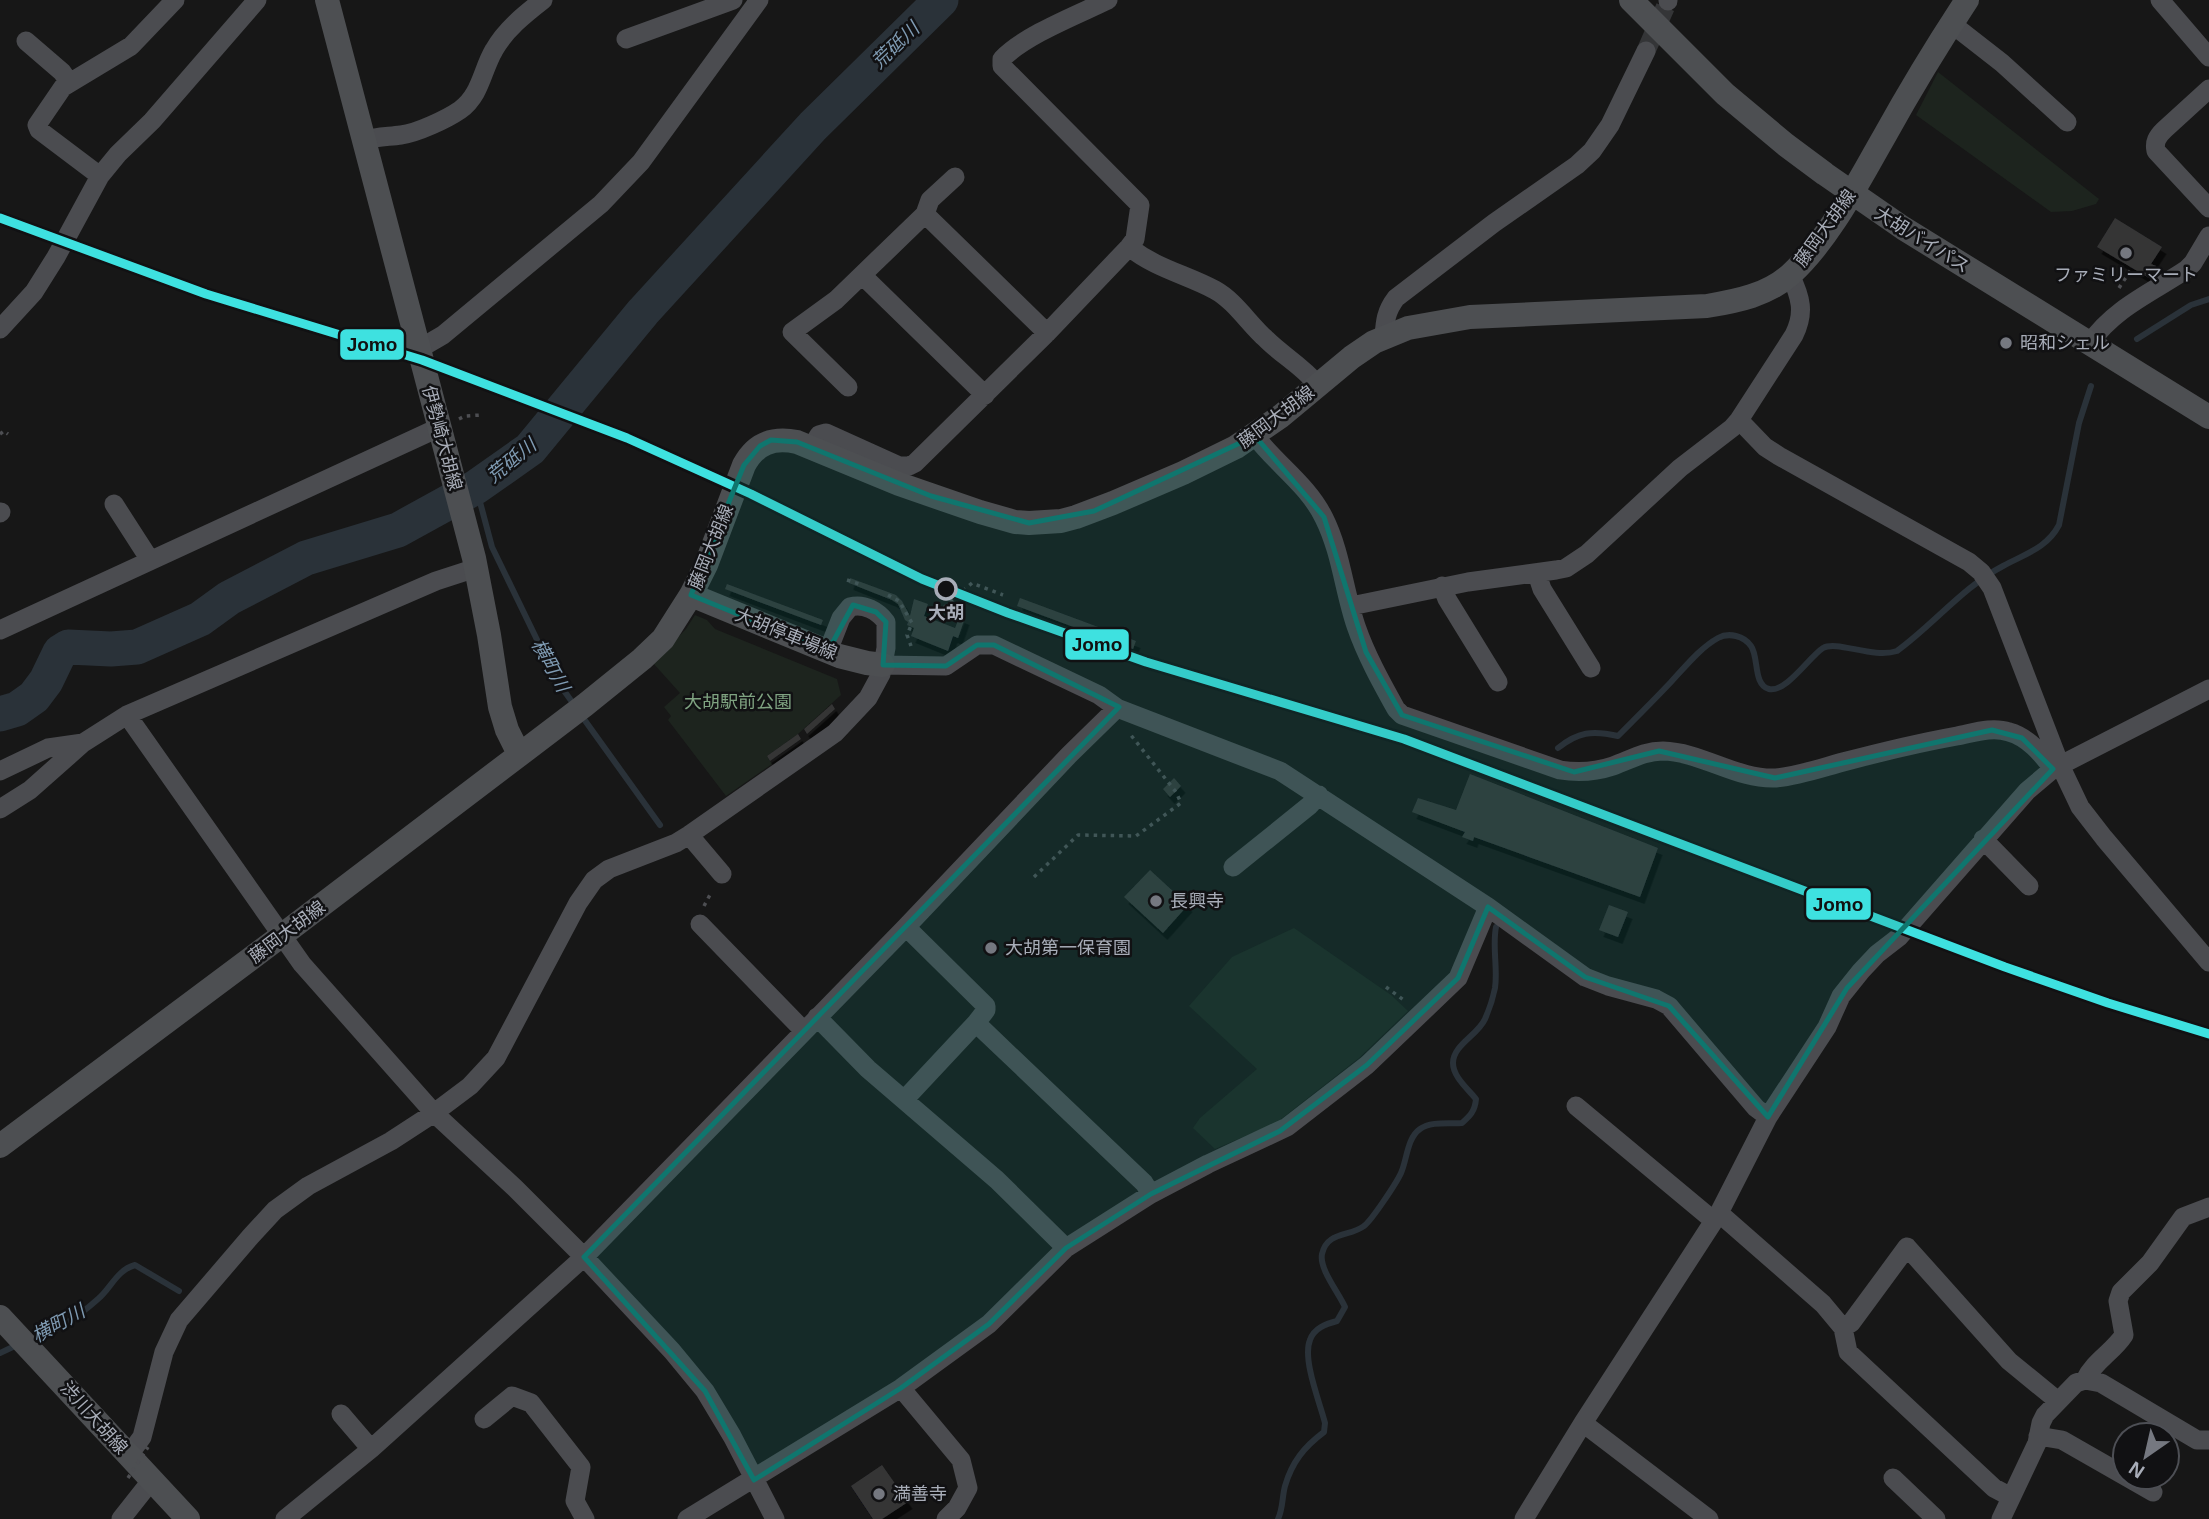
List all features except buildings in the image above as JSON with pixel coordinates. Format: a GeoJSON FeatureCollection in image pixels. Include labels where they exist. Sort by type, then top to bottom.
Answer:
{"type":"FeatureCollection","features":[{"type":"Feature","properties":{"kind":"main road","name":"伊勢崎大胡線"},"geometry":{"type":"LineString","coordinates":[[327,0],[419,349],[444,429],[475,563],[500,707],[507,730],[519,754]]}},
{"type":"Feature","properties":{"kind":"main road","name":"大胡バイパス"},"geometry":{"type":"LineString","coordinates":[[1631,0],[1725,94],[1786,145],[1851,193],[1892,222],[2209,417]]}},
{"type":"Feature","properties":{"kind":"main road","name":"藤岡大胡線"},"geometry":{"type":"LineString","coordinates":[[0,1146],[579,710],[663,639],[691,595],[706,565],[737,480],[750,455],[760,446],[771,440],[783,439],[931,496],[1001,518],[1030,523],[1061,520],[1094,511],[1184,473],[1236,447],[1255,436],[1352,357],[1384,337],[1422,325],[1470,317],[1687,307],[1726,303],[1767,290],[1790,275],[1829,227],[1968,0]]}},
{"type":"Feature","properties":{"kind":"main road","name":"大胡停車場線"},"geometry":{"type":"LineString","coordinates":[[691,595],[828,651],[883,665]]}},
{"type":"Feature","properties":{"kind":"main road","name":"渋川大胡線"},"geometry":{"type":"LineString","coordinates":[[0,1317],[188,1519]]}},
{"type":"Feature","properties":{"kind":"street"},"geometry":{"type":"LineString","coordinates":[[100,176],[39,130],[37,124],[62,86],[131,46],[175,0]]}},
{"type":"Feature","properties":{"kind":"street"},"geometry":{"type":"LineString","coordinates":[[0,329],[34,292],[100,176],[152,121],[257,0]]}},
{"type":"Feature","properties":{"kind":"street"},"geometry":{"type":"LineString","coordinates":[[364,141],[376,136],[411,133],[459,111],[477,91],[497,45],[516,23],[543,0]]}},
{"type":"Feature","properties":{"kind":"street"},"geometry":{"type":"LineString","coordinates":[[626,38],[733,0]]}},
{"type":"Feature","properties":{"kind":"street"},"geometry":{"type":"LineString","coordinates":[[419,349],[443,335],[609,196],[641,162],[759,0]]}},
{"type":"Feature","properties":{"kind":"street"},"geometry":{"type":"LineString","coordinates":[[811,448],[819,435],[826,433],[893,464],[909,466],[1047,333],[1135,239],[1140,205],[1002,66],[1002,59],[1009,52],[1049,28],[1108,0]]}},
{"type":"Feature","properties":{"kind":"street"},"geometry":{"type":"LineString","coordinates":[[2160,0],[2209,57]]}},
{"type":"Feature","properties":{"kind":"street"},"geometry":{"type":"LineString","coordinates":[[1951,24],[2002,63],[2067,122]]}},
{"type":"Feature","properties":{"kind":"street"},"geometry":{"type":"LineString","coordinates":[[26,41],[62,72],[69,82]]}},
{"type":"Feature","properties":{"kind":"street"},"geometry":{"type":"LineString","coordinates":[[1384,337],[1385,318],[1396,298],[1494,223],[1577,165],[1592,151],[1610,125],[1646,51]]}},
{"type":"Feature","properties":{"kind":"street"},"geometry":{"type":"LineString","coordinates":[[2209,89],[2157,137],[2155,145],[2156,151],[2209,208]]}},
{"type":"Feature","properties":{"kind":"street"},"geometry":{"type":"LineString","coordinates":[[848,387],[792,332],[836,300],[863,276],[925,214],[930,200],[955,177]]}},
{"type":"Feature","properties":{"kind":"street"},"geometry":{"type":"LineString","coordinates":[[925,214],[1047,333]]}},
{"type":"Feature","properties":{"kind":"street"},"geometry":{"type":"LineString","coordinates":[[2090,343],[2106,323],[2127,306],[2187,269],[2209,236]]}},
{"type":"Feature","properties":{"kind":"street"},"geometry":{"type":"LineString","coordinates":[[1129,247],[1159,267],[1209,287],[1226,297],[1268,341],[1291,358],[1318,385]]}},
{"type":"Feature","properties":{"kind":"street"},"geometry":{"type":"LineString","coordinates":[[1351,606],[1443,586],[1566,568],[1587,554],[1680,468],[1738,420],[1800,323],[1800,300],[1790,275]]}},
{"type":"Feature","properties":{"kind":"street"},"geometry":{"type":"LineString","coordinates":[[863,276],[985,395]]}},
{"type":"Feature","properties":{"kind":"street"},"geometry":{"type":"LineString","coordinates":[[1738,420],[1765,447],[1969,562],[1986,580],[2056,767],[2089,820],[2209,962]]}},
{"type":"Feature","properties":{"kind":"street"},"geometry":{"type":"LineString","coordinates":[[0,630],[444,429]]}},
{"type":"Feature","properties":{"kind":"street"},"geometry":{"type":"LineString","coordinates":[[1255,436],[1300,482],[1324,517],[1366,652],[1396,709],[1402,715],[1560,770],[1574,772],[1594,771],[1643,753],[1674,751],[1759,777],[1775,778],[1912,744],[1992,730],[2010,732],[2022,738],[2056,767]]}},
{"type":"Feature","properties":{"kind":"street"},"geometry":{"type":"LineString","coordinates":[[114,504],[150,560]]}},
{"type":"Feature","properties":{"kind":"street"},"geometry":{"type":"LineString","coordinates":[[0,809],[30,790],[83,743],[127,715],[475,563]]}},
{"type":"Feature","properties":{"kind":"street"},"geometry":{"type":"LineString","coordinates":[[1537,574],[1542,589],[1591,668]]}},
{"type":"Feature","properties":{"kind":"street"},"geometry":{"type":"LineString","coordinates":[[1443,586],[1447,599],[1498,682]]}},
{"type":"Feature","properties":{"kind":"street"},"geometry":{"type":"LineString","coordinates":[[121,1519],[139,1465],[142,1437],[164,1352],[179,1320],[275,1210],[308,1186],[391,1141],[470,1086],[496,1058],[578,903],[597,877],[624,862],[689,835],[835,733],[868,698],[877,684],[886,648],[886,622],[876,612],[863,607],[850,607],[845,612],[828,651]]}},
{"type":"Feature","properties":{"kind":"street"},"geometry":{"type":"LineString","coordinates":[[883,665],[946,666],[977,645],[994,646],[1099,695],[1117,708],[1274,768],[1488,907],[1585,977],[1656,999],[1669,1006],[1756,1108],[1768,1117]]}},
{"type":"Feature","properties":{"kind":"street"},"geometry":{"type":"LineString","coordinates":[[1524,1519],[1716,1217],[1768,1117],[1827,1027],[1847,988],[1877,954],[1899,937],[2027,790],[2056,767],[2209,689]]}},
{"type":"Feature","properties":{"kind":"street"},"geometry":{"type":"LineString","coordinates":[[285,1519],[371,1449],[584,1257],[1117,708]]}},
{"type":"Feature","properties":{"kind":"street"},"geometry":{"type":"LineString","coordinates":[[127,715],[303,964],[434,1113],[584,1257],[672,1351],[705,1391],[733,1436],[775,1519]]}},
{"type":"Feature","properties":{"kind":"street"},"geometry":{"type":"LineString","coordinates":[[0,771],[48,748],[83,743]]}},
{"type":"Feature","properties":{"kind":"street"},"geometry":{"type":"LineString","coordinates":[[1233,867],[1319,795]]}},
{"type":"Feature","properties":{"kind":"street"},"geometry":{"type":"LineString","coordinates":[[689,835],[722,874]]}},
{"type":"Feature","properties":{"kind":"street"},"geometry":{"type":"LineString","coordinates":[[1983,839],[2029,886]]}},
{"type":"Feature","properties":{"kind":"street"},"geometry":{"type":"LineString","coordinates":[[688,1519],[901,1388],[989,1324],[1066,1248],[1152,1194],[1208,1164],[1280,1131],[1367,1065],[1458,978],[1488,907]]}},
{"type":"Feature","properties":{"kind":"street"},"geometry":{"type":"LineString","coordinates":[[700,924],[810,1024],[868,1069],[997,1180],[1066,1248]]}},
{"type":"Feature","properties":{"kind":"street"},"geometry":{"type":"LineString","coordinates":[[904,1100],[986,1010],[986,1006],[906,927]]}},
{"type":"Feature","properties":{"kind":"street"},"geometry":{"type":"LineString","coordinates":[[976,1023],[1144,1183],[1152,1194]]}},
{"type":"Feature","properties":{"kind":"street"},"geometry":{"type":"LineString","coordinates":[[1576,1106],[1823,1304],[1843,1328],[1847,1352],[1994,1488],[2011,1497]]}},
{"type":"Feature","properties":{"kind":"street"},"geometry":{"type":"LineString","coordinates":[[2085,1380],[2091,1368],[2120,1342],[2124,1335],[2118,1301],[2121,1292],[2150,1263],[2183,1217],[2209,1207]]}},
{"type":"Feature","properties":{"kind":"street"},"geometry":{"type":"LineString","coordinates":[[1843,1328],[1851,1323],[1907,1247],[2009,1361],[2058,1401]]}},
{"type":"Feature","properties":{"kind":"street"},"geometry":{"type":"LineString","coordinates":[[2001,1519],[2037,1443],[2045,1415],[2077,1383],[2085,1380],[2101,1383],[2197,1440],[2209,1440]]}},
{"type":"Feature","properties":{"kind":"street"},"geometry":{"type":"LineString","coordinates":[[901,1388],[961,1460],[968,1488],[957,1508],[946,1519]]}},
{"type":"Feature","properties":{"kind":"street"},"geometry":{"type":"LineString","coordinates":[[484,1419],[512,1396],[531,1403],[581,1467],[575,1500],[585,1519]]}},
{"type":"Feature","properties":{"kind":"street"},"geometry":{"type":"LineString","coordinates":[[341,1414],[371,1449]]}},
{"type":"Feature","properties":{"kind":"street"},"geometry":{"type":"LineString","coordinates":[[1583,1423],[1709,1519]]}},
{"type":"Feature","properties":{"kind":"street"},"geometry":{"type":"LineString","coordinates":[[2038,1436],[2062,1440],[2153,1492]]}},
{"type":"Feature","properties":{"kind":"street"},"geometry":{"type":"LineString","coordinates":[[1893,1478],[1936,1519]]}},
{"type":"Feature","properties":{"kind":"path"},"geometry":{"type":"LineString","coordinates":[[2114,296],[2132,268]]}},
{"type":"Feature","properties":{"kind":"path"},"geometry":{"type":"LineString","coordinates":[[444,429],[465,416],[481,415]]}},
{"type":"Feature","properties":{"kind":"path"},"geometry":{"type":"LineString","coordinates":[[0,434],[8,434]]}},
{"type":"Feature","properties":{"kind":"path"},"geometry":{"type":"LineString","coordinates":[[931,619],[972,583],[1003,595]]}},
{"type":"Feature","properties":{"kind":"path"},"geometry":{"type":"LineString","coordinates":[[1034,877],[1078,835],[1136,836],[1181,803],[1176,792],[1125,728],[1117,708]]}},
{"type":"Feature","properties":{"kind":"path"},"geometry":{"type":"LineString","coordinates":[[700,924],[698,918],[722,874]]}},
{"type":"Feature","properties":{"kind":"path"},"geometry":{"type":"LineString","coordinates":[[1386,987],[1407,1003]]}},
{"type":"Feature","properties":{"kind":"highlighted area"},"geometry":{"type":"Polygon","coordinates":[[[1255,436],[1324,517],[1366,652],[1402,715],[1574,772],[1659,751],[1775,778],[1992,730],[2022,738],[2053,769],[1847,988],[1768,1117],[1669,1006],[1585,977],[1488,907],[1458,978],[1367,1065],[1280,1131],[1151,1194],[1066,1248],[989,1324],[901,1388],[754,1480],[705,1391],[584,1257],[1119,707],[994,645],[977,645],[946,666],[883,665],[886,622],[876,612],[853,605],[828,651],[691,595],[744,465],[760,446],[771,440],[797,442],[931,496],[1029,523],[1094,511],[1255,436]]]}},
{"type":"Feature","properties":{"kind":"green space"},"geometry":{"type":"Polygon","coordinates":[[[1938,72],[2099,199],[2096,204],[2072,211],[2051,212],[1916,115],[1938,72]]]}},
{"type":"Feature","properties":{"kind":"green space","name":"大胡駅前公園"},"geometry":{"type":"Polygon","coordinates":[[[695,615],[707,620],[715,629],[837,679],[841,695],[798,734],[767,756],[772,764],[726,796],[668,720],[671,716],[664,707],[680,693],[653,663],[686,629],[695,615]]]}},
{"type":"Feature","properties":{"kind":"green space"},"geometry":{"type":"Polygon","coordinates":[[[1294,928],[1391,995],[1408,1011],[1359,1058],[1276,1123],[1215,1149],[1193,1128],[1200,1118],[1257,1069],[1189,1006],[1232,957],[1294,928]]]}},
{"type":"Feature","properties":{"kind":"waterway","name":"荒砥川"},"geometry":{"type":"LineString","coordinates":[[0,714],[17,709],[34,697],[46,681],[60,652],[68,647],[137,647],[200,619],[229,598],[306,558],[398,530],[476,487],[530,449],[643,312],[813,126],[941,0]]}},
{"type":"Feature","properties":{"kind":"waterway"},"geometry":{"type":"LineString","coordinates":[[2137,339],[2191,305],[2209,299]]}},
{"type":"Feature","properties":{"kind":"waterway"},"geometry":{"type":"LineString","coordinates":[[1558,748],[1586,734],[1618,736],[1699,652],[1722,636],[1736,636],[1751,646],[1758,677],[1769,689],[1783,686],[1817,653],[1829,646],[1877,653],[1897,651],[1975,584],[2035,550],[2054,533],[2059,525],[2079,423],[2091,386]]}},
{"type":"Feature","properties":{"kind":"waterway","name":"横町川"},"geometry":{"type":"LineString","coordinates":[[476,487],[492,547],[557,681],[575,706]]}},
{"type":"Feature","properties":{"kind":"waterway","name":"横町川"},"geometry":{"type":"LineString","coordinates":[[581,715],[660,825]]}},
{"type":"Feature","properties":{"kind":"waterway"},"geometry":{"type":"LineString","coordinates":[[1278,1519],[1285,1486],[1295,1462],[1310,1443],[1324,1432],[1325,1423],[1308,1358],[1310,1340],[1314,1332],[1337,1321],[1345,1307],[1323,1267],[1322,1254],[1329,1241],[1364,1226],[1373,1216],[1401,1173],[1410,1143],[1420,1129],[1440,1123],[1462,1123],[1473,1110],[1476,1099],[1458,1078],[1453,1063],[1461,1045],[1482,1025],[1491,1004],[1496,980],[1496,927]]}},
{"type":"Feature","properties":{"kind":"waterway","name":"横町川"},"geometry":{"type":"LineString","coordinates":[[31,1340],[49,1333],[75,1317],[103,1295],[123,1271],[135,1265],[179,1291]]}},
{"type":"Feature","properties":{"kind":"waterway","name":"横町川"},"geometry":{"type":"LineString","coordinates":[[0,1353],[17,1345]]}},
{"type":"Feature","properties":{"kind":"tunnel"},"geometry":{"type":"LineString","coordinates":[[1646,51],[1668,1]]}},
{"type":"Feature","properties":{"kind":"transit line","name":"Jomo"},"geometry":{"type":"LineString","coordinates":[[0,218],[206,294],[422,360],[627,438],[751,494],[922,579],[1008,613],[1146,662],[1404,739],[2005,967],[2209,1034]]}},
{"type":"Feature","properties":{"kind":"place","name":"ファミリーマート"},"geometry":{"type":"Point","coordinates":[2126,253]}},
{"type":"Feature","properties":{"kind":"place","name":"昭和シェル"},"geometry":{"type":"Point","coordinates":[2006,343]}},
{"type":"Feature","properties":{"kind":"place","name":"大胡"},"geometry":{"type":"Point","coordinates":[946,589]}},
{"type":"Feature","properties":{"kind":"place","name":"長興寺"},"geometry":{"type":"Point","coordinates":[1156,901]}},
{"type":"Feature","properties":{"kind":"place","name":"大胡第一保育園"},"geometry":{"type":"Point","coordinates":[991,948]}},
{"type":"Feature","properties":{"kind":"place","name":"満善寺"},"geometry":{"type":"Point","coordinates":[879,1494]}}]}
